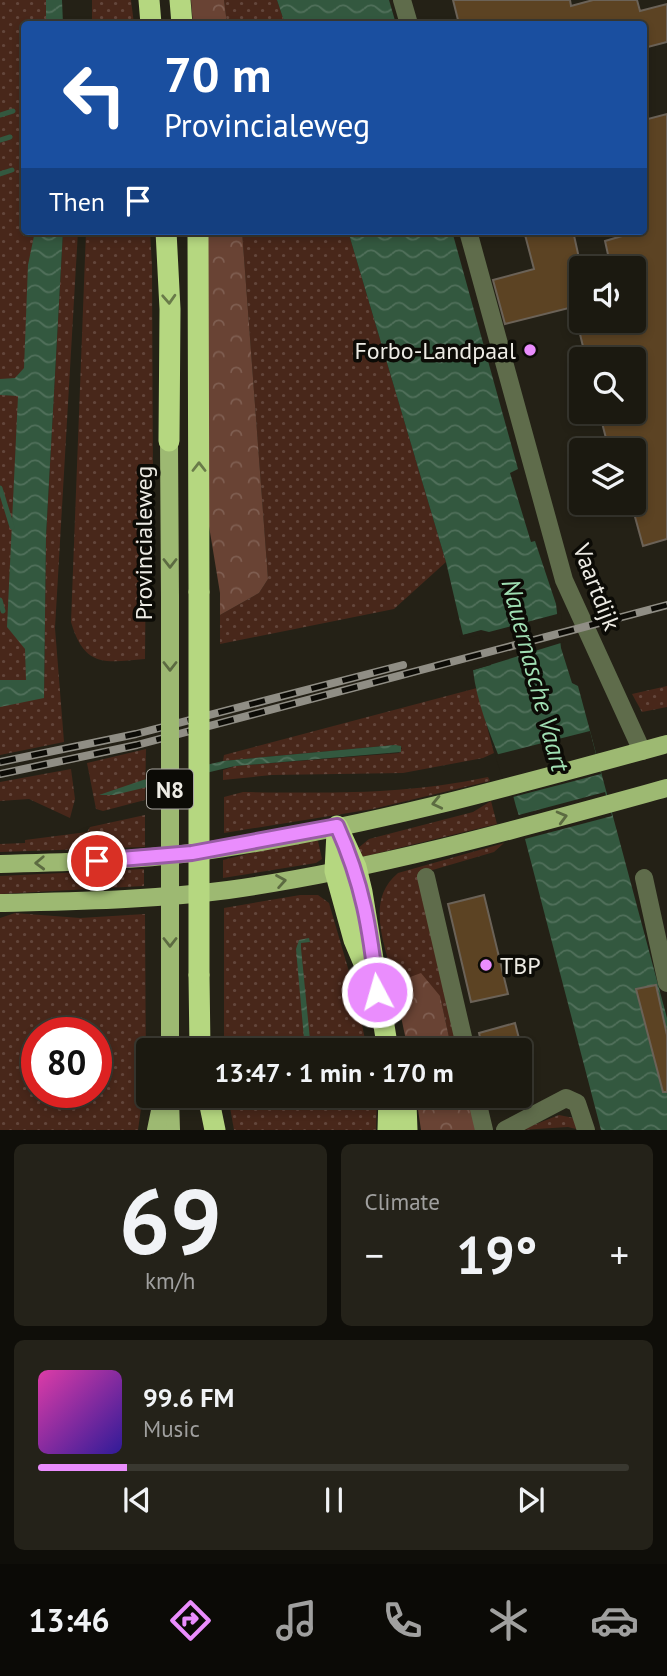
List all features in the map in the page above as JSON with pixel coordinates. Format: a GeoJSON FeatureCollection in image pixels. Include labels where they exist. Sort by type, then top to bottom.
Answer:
{"type":"FeatureCollection","features":[{"type":"Feature","properties":{"kind":"highway"},"geometry":{"type":"LineString","coordinates":[[149,0],[151,21]]}},
{"type":"Feature","properties":{"kind":"highway"},"geometry":{"type":"LineString","coordinates":[[180,0],[182,21]]}},
{"type":"Feature","properties":{"kind":"highway","name":"Provincialeweg"},"geometry":{"type":"LineString","coordinates":[[166,235],[170,309],[169,441]]}},
{"type":"Feature","properties":{"kind":"highway","name":"N8"},"geometry":{"type":"LineString","coordinates":[[198,235],[200,1038]]}},
{"type":"Feature","properties":{"kind":"highway"},"geometry":{"type":"LineString","coordinates":[[337,826],[345,869],[370,930],[386,1038]]}},
{"type":"Feature","properties":{"kind":"highway"},"geometry":{"type":"LineString","coordinates":[[200,1108],[200,1130]]}},
{"type":"Feature","properties":{"kind":"highway"},"geometry":{"type":"LineString","coordinates":[[210,1108],[215,1130]]}},
{"type":"Feature","properties":{"kind":"highway"},"geometry":{"type":"LineString","coordinates":[[388,1130],[389,1108]]}},
{"type":"Feature","properties":{"kind":"highway"},"geometry":{"type":"LineString","coordinates":[[406,1108],[407,1130]]}},
{"type":"Feature","properties":{"kind":"main road","name":"Provincialeweg"},"geometry":{"type":"LineString","coordinates":[[169,441],[170,1038]]}},
{"type":"Feature","properties":{"kind":"main road"},"geometry":{"type":"LineString","coordinates":[[0,864],[157,857],[337,826],[504,787],[667,744]]}},
{"type":"Feature","properties":{"kind":"main road"},"geometry":{"type":"LineString","coordinates":[[0,903],[186,894],[345,869],[515,829],[667,788]]}},
{"type":"Feature","properties":{"kind":"main road"},"geometry":{"type":"LineString","coordinates":[[156,1130],[161,1108]]}},
{"type":"Feature","properties":{"kind":"main road"},"geometry":{"type":"LineString","coordinates":[[170,1108],[171,1130]]}},
{"type":"Feature","properties":{"kind":"street"},"geometry":{"type":"LineString","coordinates":[[402,0],[408,21]]}},
{"type":"Feature","properties":{"kind":"street","name":"Vaartdijk"},"geometry":{"type":"LineString","coordinates":[[469,235],[564,580],[642,751]]}},
{"type":"Feature","properties":{"kind":"street"},"geometry":{"type":"LineString","coordinates":[[426,877],[463,1038]]}},
{"type":"Feature","properties":{"kind":"street"},"geometry":{"type":"LineString","coordinates":[[644,878],[667,983]]}},
{"type":"Feature","properties":{"kind":"street"},"geometry":{"type":"LineString","coordinates":[[505,1130],[566,1098],[577,1103],[586,1130]]}},
{"type":"Feature","properties":{"kind":"street"},"geometry":{"type":"LineString","coordinates":[[479,1108],[484,1130]]}},
{"type":"Feature","properties":{"kind":"shaded area"},"geometry":{"type":"Polygon","coordinates":[[[0,0],[59,0],[59,21],[21,21],[21,235],[55,235],[43,487],[44,698],[46,536],[63,235],[78,235],[55,628],[64,742],[0,755],[0,0]]]}},
{"type":"Feature","properties":{"kind":"shaded area"},"geometry":{"type":"Polygon","coordinates":[[[92,0],[131,0],[134,21],[92,21],[92,0]]]}},
{"type":"Feature","properties":{"kind":"shaded area"},"geometry":{"type":"Polygon","coordinates":[[[224,0],[277,0],[284,21],[227,21],[224,0]]]}},
{"type":"Feature","properties":{"kind":"shaded area"},"geometry":{"type":"Polygon","coordinates":[[[86,235],[150,235],[153,479],[146,548],[145,659],[107,661],[89,655],[76,637],[71,622],[86,235]]]}},
{"type":"Feature","properties":{"kind":"shaded area"},"geometry":{"type":"Polygon","coordinates":[[[242,235],[349,235],[446,562],[394,609],[220,644],[220,615],[259,593],[268,579],[242,235]]]}},
{"type":"Feature","properties":{"kind":"shaded area"},"geometry":{"type":"Polygon","coordinates":[[[667,686],[667,707],[642,712],[632,694],[667,686]]]}},
{"type":"Feature","properties":{"kind":"shaded area"},"geometry":{"type":"Polygon","coordinates":[[[477,688],[494,753],[483,758],[403,773],[272,775],[223,780],[223,770],[235,766],[399,753],[402,748],[395,745],[223,761],[224,755],[477,688]]]}},
{"type":"Feature","properties":{"kind":"shaded area"},"geometry":{"type":"Polygon","coordinates":[[[146,749],[145,800],[103,811],[96,809],[87,763],[146,749]]]}},
{"type":"Feature","properties":{"kind":"shaded area"},"geometry":{"type":"Polygon","coordinates":[[[71,769],[75,799],[70,818],[29,799],[0,801],[0,782],[71,769]]]}},
{"type":"Feature","properties":{"kind":"shaded area"},"geometry":{"type":"Polygon","coordinates":[[[488,777],[490,781],[373,809],[224,833],[224,797],[243,792],[396,790],[488,777]]]}},
{"type":"Feature","properties":{"kind":"shaded area"},"geometry":{"type":"Polygon","coordinates":[[[491,801],[497,824],[362,857],[357,849],[369,839],[473,812],[491,801]]]}},
{"type":"Feature","properties":{"kind":"shaded area"},"geometry":{"type":"Polygon","coordinates":[[[145,815],[145,847],[0,852],[0,844],[25,843],[25,840],[87,832],[90,827],[145,815]]]}},
{"type":"Feature","properties":{"kind":"shaded area"},"geometry":{"type":"Polygon","coordinates":[[[307,839],[318,841],[322,859],[316,863],[223,878],[223,860],[307,839]]]}},
{"type":"Feature","properties":{"kind":"shaded area"},"geometry":{"type":"Polygon","coordinates":[[[504,843],[494,852],[419,874],[458,1038],[449,1038],[440,996],[406,978],[394,983],[380,925],[380,910],[388,884],[398,873],[504,843]]]}},
{"type":"Feature","properties":{"kind":"shaded area"},"geometry":{"type":"Polygon","coordinates":[[[144,869],[144,886],[0,894],[0,876],[144,869]]]}},
{"type":"Feature","properties":{"kind":"shaded area"},"geometry":{"type":"Polygon","coordinates":[[[300,895],[318,895],[329,903],[357,999],[365,1038],[224,1038],[224,908],[300,895]]]}},
{"type":"Feature","properties":{"kind":"shaded area"},"geometry":{"type":"Polygon","coordinates":[[[15,913],[80,918],[145,914],[146,1038],[136,1038],[136,1108],[141,1108],[138,1130],[0,1130],[0,918],[15,913]]]}},
{"type":"Feature","properties":{"kind":"shaded area"},"geometry":{"type":"Polygon","coordinates":[[[230,1108],[377,1108],[376,1130],[234,1130],[230,1108]]]}},
{"type":"Feature","properties":{"kind":"shaded area"},"geometry":{"type":"Polygon","coordinates":[[[559,1115],[574,1118],[580,1130],[568,1127],[521,1130],[559,1115]]]}},
{"type":"Feature","properties":{"kind":"green space"},"geometry":{"type":"Polygon","coordinates":[[[191,0],[224,0],[227,21],[193,21],[191,0]]]}},
{"type":"Feature","properties":{"kind":"green space"},"geometry":{"type":"Polygon","coordinates":[[[207,235],[242,235],[268,579],[259,593],[220,615],[220,593],[209,526],[207,235]]]}},
{"type":"Feature","properties":{"kind":"green space"},"geometry":{"type":"Polygon","coordinates":[[[421,973],[440,996],[449,1038],[405,1038],[394,983],[421,973]]]}},
{"type":"Feature","properties":{"kind":"green space"},"geometry":{"type":"Polygon","coordinates":[[[418,1108],[474,1108],[479,1130],[421,1130],[418,1108]]]}},
{"type":"Feature","properties":{"kind":"water"},"geometry":{"type":"Polygon","coordinates":[[[46,0],[62,0],[63,21],[46,21],[46,0]]]}},
{"type":"Feature","properties":{"kind":"water"},"geometry":{"type":"Polygon","coordinates":[[[277,0],[389,0],[395,21],[284,21],[277,0]]]}},
{"type":"Feature","properties":{"kind":"water"},"geometry":{"type":"Polygon","coordinates":[[[34,235],[63,235],[46,536],[44,698],[0,707],[0,680],[26,680],[25,649],[7,627],[18,396],[0,395],[0,379],[15,378],[24,368],[28,265],[34,235]]]}},
{"type":"Feature","properties":{"kind":"water","name":"Nauernasche Vaart"},"geometry":{"type":"Polygon","coordinates":[[[349,235],[453,235],[518,469],[510,473],[531,542],[535,541],[556,604],[561,648],[572,683],[578,686],[667,1018],[667,1130],[601,1130],[519,816],[478,697],[473,670],[491,665],[481,631],[463,635],[446,562],[349,235]]]}},
{"type":"Feature","properties":{"kind":"water"},"geometry":{"type":"Polygon","coordinates":[[[401,746],[401,752],[235,766],[114,795],[99,795],[143,780],[223,761],[401,746]]]}},
{"type":"Feature","properties":{"kind":"water"},"geometry":{"type":"Polygon","coordinates":[[[309,938],[310,942],[301,943],[310,1038],[304,1038],[296,949],[299,940],[309,938]]]}},
{"type":"Feature","properties":{"kind":"pier"},"geometry":{"type":"Polygon","coordinates":[[[561,613],[564,642],[470,671],[472,667],[487,663],[479,635],[463,639],[459,636],[481,630],[489,632],[561,613]]]}},
{"type":"Feature","properties":{"kind":"pier"},"geometry":{"type":"Polygon","coordinates":[[[590,731],[601,774],[509,798],[495,755],[590,731]]]}},
{"type":"Feature","properties":{"kind":"pier"},"geometry":{"type":"Polygon","coordinates":[[[605,792],[612,816],[521,840],[515,816],[605,792]]]}},
{"type":"Feature","properties":{"kind":"building"},"geometry":{"type":"Polygon","coordinates":[[[453,0],[570,0],[571,6],[593,0],[637,0],[640,11],[667,4],[667,42],[647,47],[647,21],[458,21],[453,0]]]}},
{"type":"Feature","properties":{"kind":"building"},"geometry":{"type":"Polygon","coordinates":[[[667,114],[667,539],[643,546],[634,515],[646,515],[646,438],[606,438],[602,424],[646,424],[646,347],[583,347],[580,333],[646,333],[646,256],[608,256],[605,241],[622,235],[647,235],[647,119],[667,114]]]}},
{"type":"Feature","properties":{"kind":"building"},"geometry":{"type":"Polygon","coordinates":[[[525,235],[574,235],[579,256],[569,256],[569,308],[505,324],[493,280],[534,269],[525,235]]]}},
{"type":"Feature","properties":{"kind":"building"},"geometry":{"type":"Polygon","coordinates":[[[484,895],[508,994],[471,1002],[448,904],[484,895]]]}},
{"type":"Feature","properties":{"kind":"building"},"geometry":{"type":"Polygon","coordinates":[[[656,985],[667,1035],[667,1092],[663,1092],[636,989],[656,985]]]}},
{"type":"Feature","properties":{"kind":"building"},"geometry":{"type":"Polygon","coordinates":[[[515,1023],[519,1038],[480,1038],[479,1033],[515,1023]]]}},
{"type":"Feature","properties":{"kind":"waterway"},"geometry":{"type":"LineString","coordinates":[[0,115],[13,111]]}},
{"type":"Feature","properties":{"kind":"waterway"},"geometry":{"type":"LineString","coordinates":[[0,140],[10,137]]}},
{"type":"Feature","properties":{"kind":"waterway"},"geometry":{"type":"LineString","coordinates":[[0,174],[12,170]]}},
{"type":"Feature","properties":{"kind":"waterway"},"geometry":{"type":"LineString","coordinates":[[0,488],[12,527]]}},
{"type":"Feature","properties":{"kind":"waterway"},"geometry":{"type":"LineString","coordinates":[[0,600],[3,611]]}},
{"type":"Feature","properties":{"kind":"railway"},"geometry":{"type":"LineString","coordinates":[[0,774],[137,745],[667,605]]}},
{"type":"Feature","properties":{"kind":"railway"},"geometry":{"type":"LineString","coordinates":[[0,762],[136,734],[403,665]]}},
{"type":"Feature","properties":{"kind":"place","name":"Forbo-Landpaal"},"geometry":{"type":"Point","coordinates":[530,350]}},
{"type":"Feature","properties":{"kind":"place","name":"TBP"},"geometry":{"type":"Point","coordinates":[486,965]}},
{"type":"Feature","properties":{"kind":"route"},"geometry":{"type":"LineString","coordinates":[[97,861],[192,853],[337,826],[356,867],[370,930],[377,992]]}}]}
